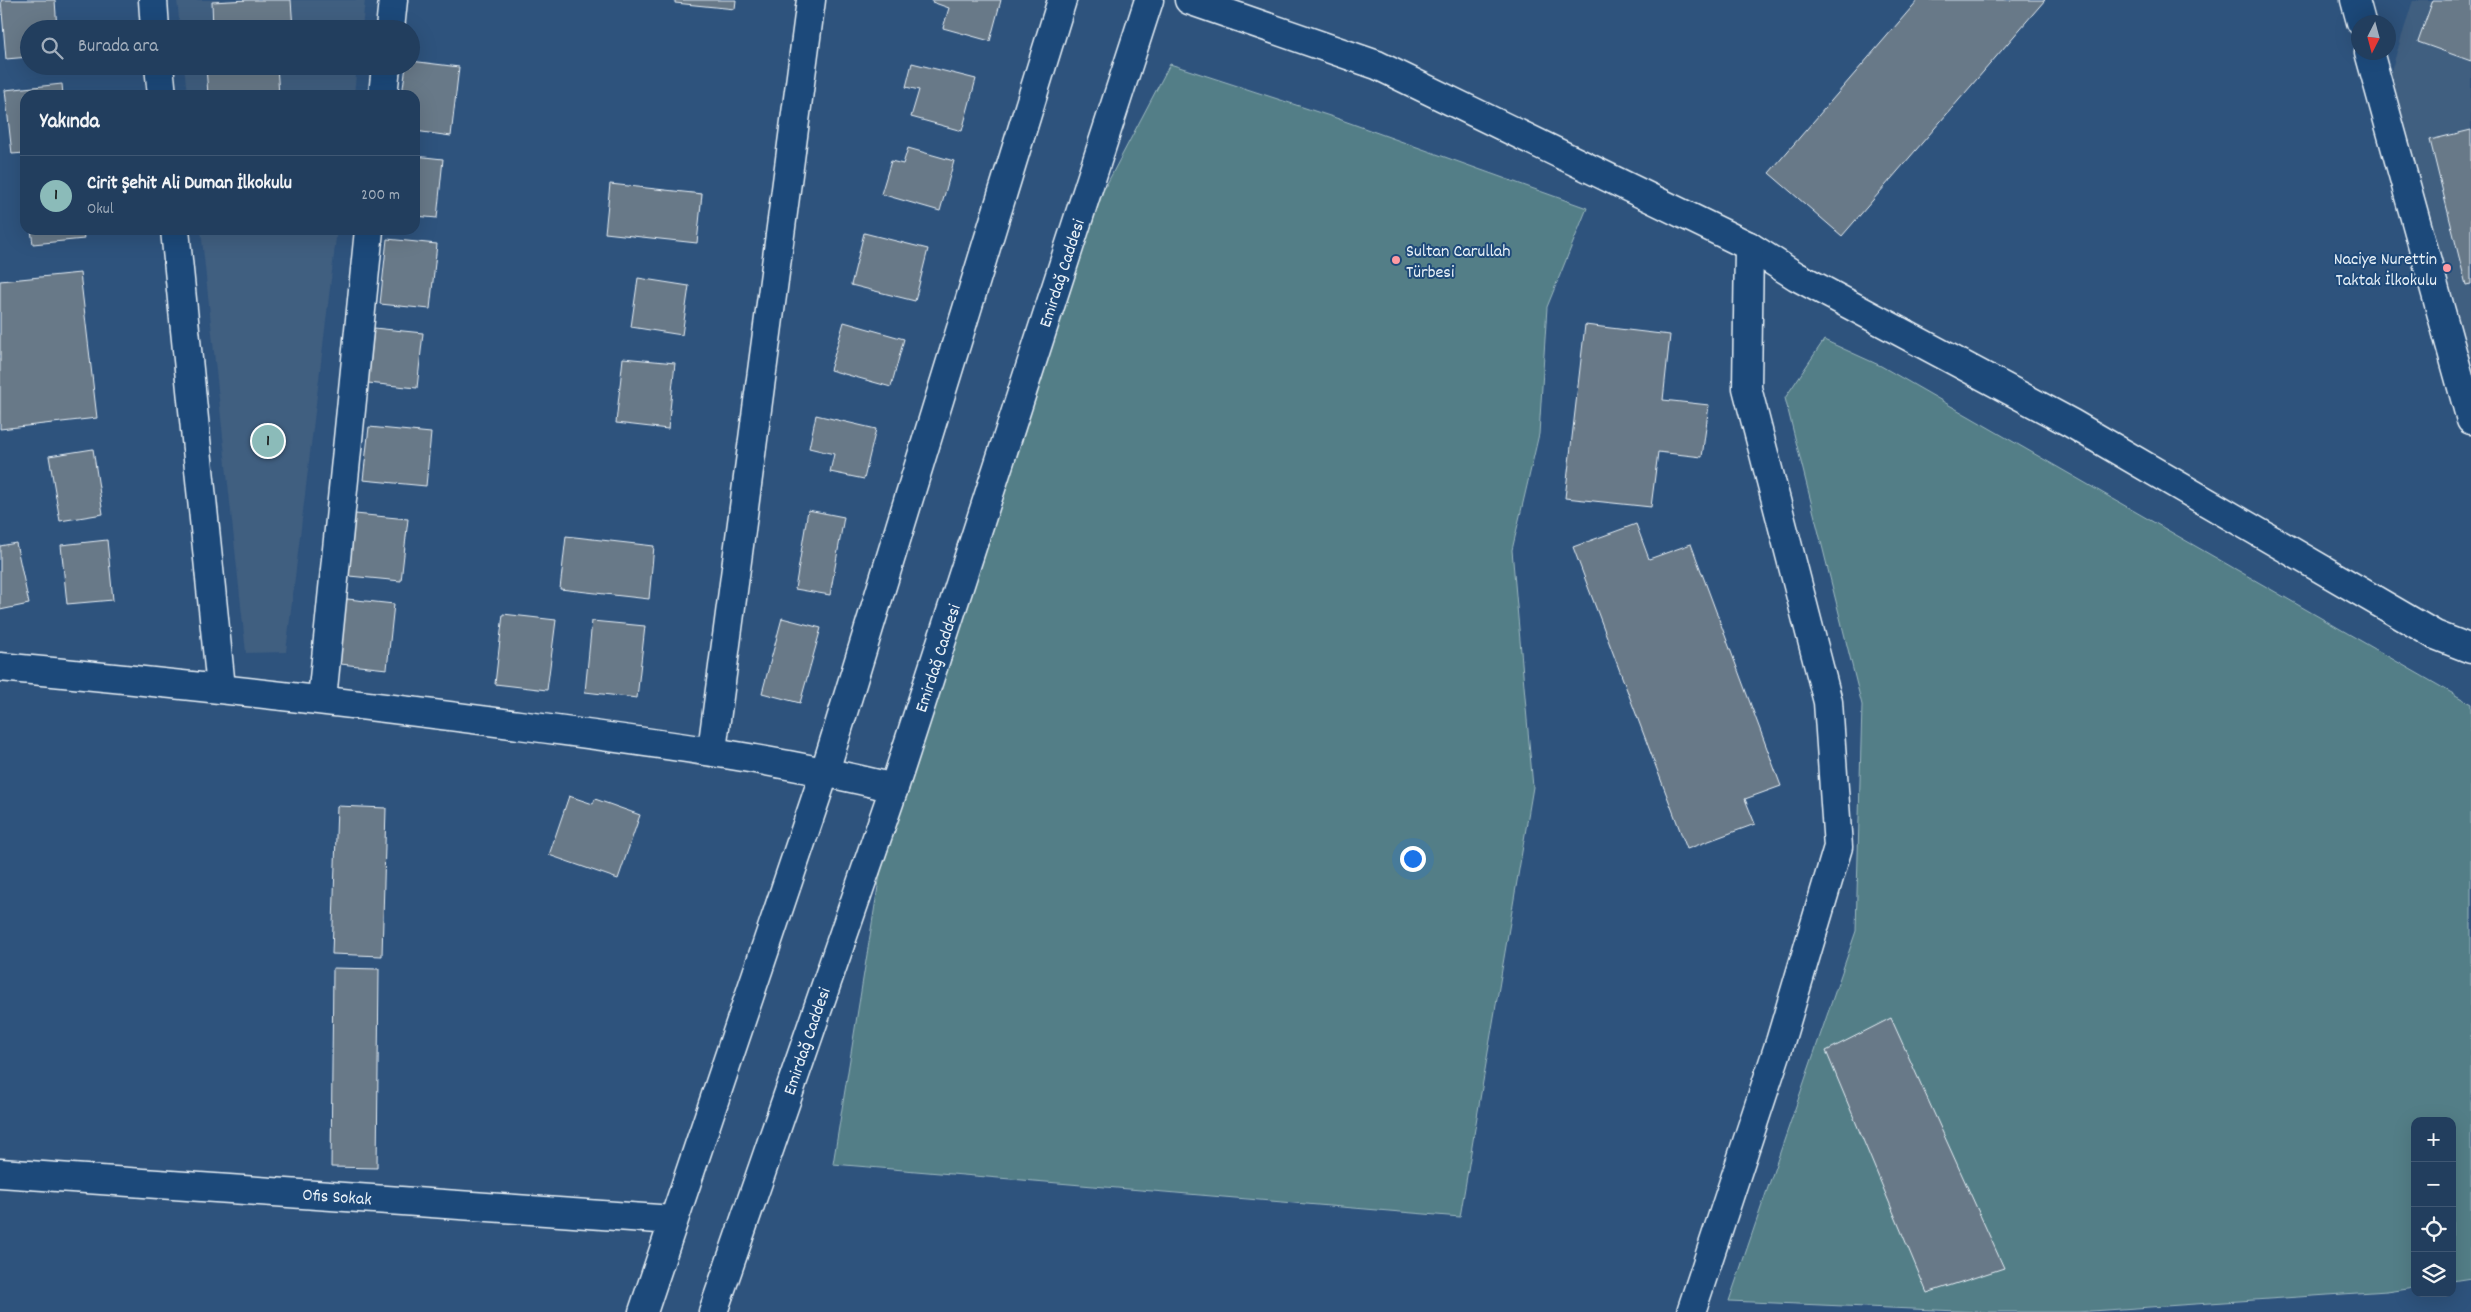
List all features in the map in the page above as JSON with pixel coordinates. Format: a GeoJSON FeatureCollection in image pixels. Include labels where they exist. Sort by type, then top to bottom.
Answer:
{"type":"FeatureCollection","features":[{"type":"Feature","properties":{"kind":"street"},"geometry":{"type":"LineString","coordinates":[[153,0],[154,20]]}},
{"type":"Feature","properties":{"kind":"street"},"geometry":{"type":"LineString","coordinates":[[391,20],[392,0]]}},
{"type":"Feature","properties":{"kind":"street"},"geometry":{"type":"LineString","coordinates":[[712,750],[811,0]]}},
{"type":"Feature","properties":{"kind":"street"},"geometry":{"type":"LineString","coordinates":[[643,1312],[825,771],[1062,0]]}},
{"type":"Feature","properties":{"kind":"street","name":"Emirdağ Caddesi"},"geometry":{"type":"LineString","coordinates":[[713,1312],[894,788],[1150,0]]}},
{"type":"Feature","properties":{"kind":"street"},"geometry":{"type":"LineString","coordinates":[[1189,0],[1377,65],[1749,246],[1796,276],[2071,423],[2435,635],[2471,649]]}},
{"type":"Feature","properties":{"kind":"street"},"geometry":{"type":"LineString","coordinates":[[2355,0],[2359,15]]}},
{"type":"Feature","properties":{"kind":"street"},"geometry":{"type":"LineString","coordinates":[[2371,60],[2471,420]]}},
{"type":"Feature","properties":{"kind":"street"},"geometry":{"type":"LineString","coordinates":[[160,75],[161,90]]}},
{"type":"Feature","properties":{"kind":"street"},"geometry":{"type":"LineString","coordinates":[[384,90],[385,75]]}},
{"type":"Feature","properties":{"kind":"street"},"geometry":{"type":"LineString","coordinates":[[176,235],[221,688]]}},
{"type":"Feature","properties":{"kind":"street"},"geometry":{"type":"LineString","coordinates":[[322,699],[368,235]]}},
{"type":"Feature","properties":{"kind":"street"},"geometry":{"type":"LineString","coordinates":[[1691,1312],[1780,1042],[1838,847],[1828,702],[1747,388],[1749,246]]}},
{"type":"Feature","properties":{"kind":"street"},"geometry":{"type":"LineString","coordinates":[[0,667],[322,699],[712,750],[825,771],[894,788]]}},
{"type":"Feature","properties":{"kind":"street","name":"Ofis Sokak"},"geometry":{"type":"LineString","coordinates":[[0,1173],[674,1220]]}},
{"type":"Feature","properties":{"kind":"shaded area"},"geometry":{"type":"Polygon","coordinates":[[[177,0],[365,0],[363,20],[179,20],[177,0]]]}},
{"type":"Feature","properties":{"kind":"shaded area","name":"Naciye Nurettin Taktak İlkokulu"},"geometry":{"type":"Polygon","coordinates":[[[2413,0],[2471,0],[2471,416],[2376,119],[2394,60],[2396,60],[2413,0]]]}},
{"type":"Feature","properties":{"kind":"shaded area"},"geometry":{"type":"Polygon","coordinates":[[[185,75],[356,75],[355,90],[186,90],[185,75]]]}},
{"type":"Feature","properties":{"kind":"shaded area"},"geometry":{"type":"Polygon","coordinates":[[[202,235],[336,235],[286,652],[246,653],[202,235]]]}},
{"type":"Feature","properties":{"kind":"green space"},"geometry":{"type":"Polygon","coordinates":[[[1170,64],[1336,118],[1587,208],[1547,307],[1539,434],[1512,550],[1533,787],[1460,1217],[833,1164],[894,788],[1061,271],[1170,64]]]}},
{"type":"Feature","properties":{"kind":"green space"},"geometry":{"type":"Polygon","coordinates":[[[1824,340],[1881,366],[2471,704],[2471,1278],[2456,1280],[2456,1117],[2411,1117],[2411,1288],[2387,1291],[2077,1312],[1981,1312],[1729,1301],[1856,931],[1862,705],[1785,398],[1824,340]]]}},
{"type":"Feature","properties":{"kind":"building"},"geometry":{"type":"Polygon","coordinates":[[[1,0],[55,0],[56,20],[20,20],[20,58],[6,59],[1,0]]]}},
{"type":"Feature","properties":{"kind":"building"},"geometry":{"type":"Polygon","coordinates":[[[291,0],[292,20],[213,20],[212,2],[291,0]]]}},
{"type":"Feature","properties":{"kind":"building"},"geometry":{"type":"Polygon","coordinates":[[[675,0],[736,0],[735,9],[675,3],[675,0]]]}},
{"type":"Feature","properties":{"kind":"building"},"geometry":{"type":"Polygon","coordinates":[[[933,0],[1001,0],[990,41],[943,28],[949,8],[932,2],[933,0]]]}},
{"type":"Feature","properties":{"kind":"building"},"geometry":{"type":"Polygon","coordinates":[[[1918,0],[2045,0],[1842,236],[1769,173],[1918,0]]]}},
{"type":"Feature","properties":{"kind":"building"},"geometry":{"type":"Polygon","coordinates":[[[2433,0],[2471,0],[2471,61],[2418,42],[2433,0]]]}},
{"type":"Feature","properties":{"kind":"building"},"geometry":{"type":"Polygon","coordinates":[[[420,62],[459,67],[451,136],[420,132],[420,90],[403,90],[405,75],[420,75],[420,62]]]}},
{"type":"Feature","properties":{"kind":"building"},"geometry":{"type":"Polygon","coordinates":[[[912,63],[976,79],[962,131],[911,117],[919,90],[906,87],[912,63]]]}},
{"type":"Feature","properties":{"kind":"building"},"geometry":{"type":"Polygon","coordinates":[[[207,75],[278,75],[279,90],[208,90],[207,75]]]}},
{"type":"Feature","properties":{"kind":"building"},"geometry":{"type":"Polygon","coordinates":[[[62,84],[63,90],[20,90],[20,153],[12,154],[5,90],[62,84]]]}},
{"type":"Feature","properties":{"kind":"building"},"geometry":{"type":"Polygon","coordinates":[[[2471,130],[2471,284],[2466,285],[2430,140],[2471,130]]]}},
{"type":"Feature","properties":{"kind":"building"},"geometry":{"type":"Polygon","coordinates":[[[908,148],[954,161],[940,211],[881,194],[891,161],[903,164],[908,148]]]}},
{"type":"Feature","properties":{"kind":"building"},"geometry":{"type":"Polygon","coordinates":[[[420,157],[443,159],[437,218],[420,216],[420,157]]]}},
{"type":"Feature","properties":{"kind":"building"},"geometry":{"type":"Polygon","coordinates":[[[610,184],[702,194],[697,243],[605,233],[610,184]]]}},
{"type":"Feature","properties":{"kind":"building"},"geometry":{"type":"Polygon","coordinates":[[[864,233],[928,249],[915,301],[851,285],[864,233]]]}},
{"type":"Feature","properties":{"kind":"building"},"geometry":{"type":"Polygon","coordinates":[[[32,235],[84,235],[84,239],[33,244],[32,235]]]}},
{"type":"Feature","properties":{"kind":"building"},"geometry":{"type":"Polygon","coordinates":[[[387,239],[437,244],[430,309],[380,304],[387,239]]]}},
{"type":"Feature","properties":{"kind":"building"},"geometry":{"type":"Polygon","coordinates":[[[80,273],[97,418],[0,429],[0,281],[80,273]]]}},
{"type":"Feature","properties":{"kind":"building"},"geometry":{"type":"Polygon","coordinates":[[[638,278],[689,286],[682,335],[631,327],[638,278]]]}},
{"type":"Feature","properties":{"kind":"building"},"geometry":{"type":"Polygon","coordinates":[[[844,322],[904,339],[891,387],[830,370],[844,322]]]}},
{"type":"Feature","properties":{"kind":"building"},"geometry":{"type":"Polygon","coordinates":[[[1585,325],[1670,335],[1663,400],[1709,405],[1702,457],[1658,452],[1651,507],[1565,498],[1585,325]]]}},
{"type":"Feature","properties":{"kind":"building"},"geometry":{"type":"Polygon","coordinates":[[[374,328],[423,333],[417,388],[368,383],[374,328]]]}},
{"type":"Feature","properties":{"kind":"building"},"geometry":{"type":"Polygon","coordinates":[[[623,358],[675,363],[668,429],[616,423],[623,358]]]}},
{"type":"Feature","properties":{"kind":"building"},"geometry":{"type":"Polygon","coordinates":[[[816,415],[876,429],[864,479],[830,472],[834,454],[809,448],[816,415]]]}},
{"type":"Feature","properties":{"kind":"building"},"geometry":{"type":"Polygon","coordinates":[[[369,427],[431,433],[426,486],[363,480],[369,427]]]}},
{"type":"Feature","properties":{"kind":"building"},"geometry":{"type":"Polygon","coordinates":[[[93,449],[103,514],[60,521],[49,456],[93,449]]]}},
{"type":"Feature","properties":{"kind":"building"},"geometry":{"type":"Polygon","coordinates":[[[808,510],[844,517],[830,595],[795,589],[808,510]]]}},
{"type":"Feature","properties":{"kind":"building"},"geometry":{"type":"Polygon","coordinates":[[[355,514],[408,519],[401,581],[349,576],[355,514]]]}},
{"type":"Feature","properties":{"kind":"building"},"geometry":{"type":"Polygon","coordinates":[[[1636,524],[1649,559],[1691,544],[1781,786],[1745,799],[1755,824],[1687,849],[1573,547],[1636,524]]]}},
{"type":"Feature","properties":{"kind":"building"},"geometry":{"type":"Polygon","coordinates":[[[566,536],[654,546],[649,599],[560,589],[566,536]]]}},
{"type":"Feature","properties":{"kind":"building"},"geometry":{"type":"Polygon","coordinates":[[[107,540],[113,600],[67,604],[61,545],[107,540]]]}},
{"type":"Feature","properties":{"kind":"building"},"geometry":{"type":"Polygon","coordinates":[[[16,543],[29,604],[0,610],[0,546],[16,543]]]}},
{"type":"Feature","properties":{"kind":"building"},"geometry":{"type":"Polygon","coordinates":[[[338,598],[394,604],[387,669],[331,663],[338,598]]]}},
{"type":"Feature","properties":{"kind":"building"},"geometry":{"type":"Polygon","coordinates":[[[503,614],[556,620],[547,690],[495,684],[503,614]]]}},
{"type":"Feature","properties":{"kind":"building"},"geometry":{"type":"Polygon","coordinates":[[[782,618],[821,628],[800,703],[762,693],[782,618]]]}},
{"type":"Feature","properties":{"kind":"building"},"geometry":{"type":"Polygon","coordinates":[[[592,621],[645,626],[637,698],[585,692],[592,621]]]}},
{"type":"Feature","properties":{"kind":"building"},"geometry":{"type":"Polygon","coordinates":[[[569,796],[593,804],[595,799],[640,815],[618,879],[549,855],[569,796]]]}},
{"type":"Feature","properties":{"kind":"building"},"geometry":{"type":"Polygon","coordinates":[[[337,806],[386,808],[382,956],[332,954],[337,806]]]}},
{"type":"Feature","properties":{"kind":"building"},"geometry":{"type":"Polygon","coordinates":[[[333,968],[379,969],[377,1168],[331,1167],[333,968]]]}},
{"type":"Feature","properties":{"kind":"building"},"geometry":{"type":"Polygon","coordinates":[[[1891,1018],[2004,1268],[1927,1293],[1826,1051],[1891,1018]]]}},
{"type":"Feature","properties":{"kind":"place","name":"Sultan Carullah Türbesi"},"geometry":{"type":"Point","coordinates":[1396,260]}},
{"type":"Feature","properties":{"kind":"place","name":"Naciye Nurettin Taktak İlkokulu"},"geometry":{"type":"Point","coordinates":[2447,268]}},
{"type":"Feature","properties":{"kind":"place","name":"Cirit Şehit Ali Duman İlkokulu"},"geometry":{"type":"Point","coordinates":[268,441]}}]}
